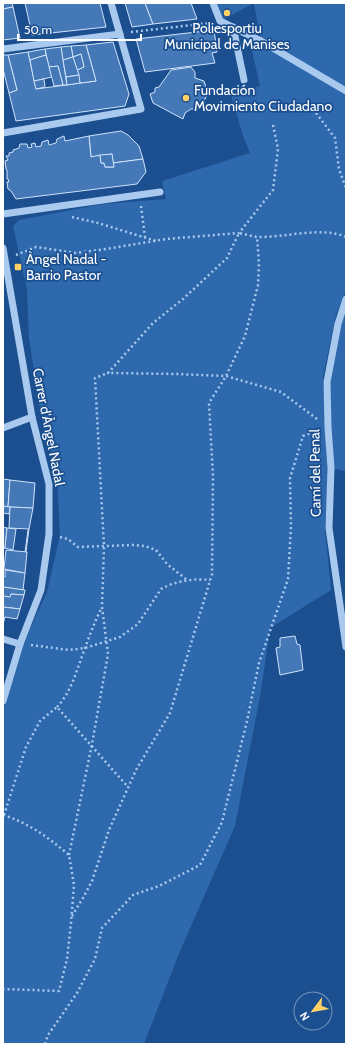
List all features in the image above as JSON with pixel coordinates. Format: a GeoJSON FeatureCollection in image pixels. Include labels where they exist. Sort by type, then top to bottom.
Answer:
{"type":"FeatureCollection","features":[{"type":"Feature","properties":{"kind":"street"},"geometry":{"type":"LineString","coordinates":[[3,133],[141,109],[111,3]]}},
{"type":"Feature","properties":{"kind":"street"},"geometry":{"type":"LineString","coordinates":[[213,3],[220,21],[261,41],[346,91]]}},
{"type":"Feature","properties":{"kind":"street"},"geometry":{"type":"LineString","coordinates":[[233,27],[244,80]]}},
{"type":"Feature","properties":{"kind":"street"},"geometry":{"type":"LineString","coordinates":[[3,49],[120,34]]}},
{"type":"Feature","properties":{"kind":"street"},"geometry":{"type":"LineString","coordinates":[[3,214],[160,192]]}},
{"type":"Feature","properties":{"kind":"street","name":"Carrer d'Àngel Nadal"},"geometry":{"type":"LineString","coordinates":[[3,248],[32,417],[49,484],[49,534],[41,590],[20,644],[3,701]]}},
{"type":"Feature","properties":{"kind":"street"},"geometry":{"type":"LineString","coordinates":[[3,289],[11,289]]}},
{"type":"Feature","properties":{"kind":"street","name":"Camí del Penal"},"geometry":{"type":"LineString","coordinates":[[346,299],[338,324],[327,382],[331,468],[329,528],[346,647]]}},
{"type":"Feature","properties":{"kind":"street"},"geometry":{"type":"LineString","coordinates":[[3,428],[32,417]]}},
{"type":"Feature","properties":{"kind":"street"},"geometry":{"type":"LineString","coordinates":[[3,640],[20,644]]}},
{"type":"Feature","properties":{"kind":"path"},"geometry":{"type":"LineString","coordinates":[[120,34],[220,21]]}},
{"type":"Feature","properties":{"kind":"path"},"geometry":{"type":"LineString","coordinates":[[316,113],[335,138],[339,169],[346,188]]}},
{"type":"Feature","properties":{"kind":"path"},"geometry":{"type":"LineString","coordinates":[[108,373],[154,323],[183,299],[227,258],[239,233],[273,190],[278,149],[273,125]]}},
{"type":"Feature","properties":{"kind":"path"},"geometry":{"type":"LineString","coordinates":[[140,195],[145,237]]}},
{"type":"Feature","properties":{"kind":"path"},"geometry":{"type":"LineString","coordinates":[[68,216],[98,223],[156,241]]}},
{"type":"Feature","properties":{"kind":"path"},"geometry":{"type":"LineString","coordinates":[[4,260],[36,247],[76,253],[156,241],[239,233],[257,237],[315,233],[340,234],[346,236]]}},
{"type":"Feature","properties":{"kind":"path"},"geometry":{"type":"LineString","coordinates":[[72,916],[92,881],[108,830],[136,770],[170,713],[212,574],[213,477],[210,403],[226,376],[245,336],[258,285],[259,263],[257,237]]}},
{"type":"Feature","properties":{"kind":"path"},"geometry":{"type":"LineString","coordinates":[[3,988],[58,991],[67,959],[74,885],[69,856],[92,744],[108,654],[102,607],[104,546],[95,378],[108,373],[226,376],[281,392],[328,427]]}},
{"type":"Feature","properties":{"kind":"path"},"geometry":{"type":"LineString","coordinates":[[45,1044],[48,1035],[77,993],[95,959],[102,928],[133,895],[159,886],[200,866],[222,822],[247,721],[259,663],[288,579],[291,527],[290,478],[303,436],[328,427]]}},
{"type":"Feature","properties":{"kind":"path"},"geometry":{"type":"LineString","coordinates":[[49,534],[68,540],[78,547],[145,546],[156,550],[167,564],[187,581]]}},
{"type":"Feature","properties":{"kind":"path"},"geometry":{"type":"LineString","coordinates":[[20,644],[69,650],[85,648],[107,641],[120,636],[138,624],[161,589],[187,581],[200,579],[210,580]]}},
{"type":"Feature","properties":{"kind":"path"},"geometry":{"type":"LineString","coordinates":[[69,856],[45,835],[18,820],[4,815],[26,747],[40,720],[57,707],[64,699],[74,678],[102,607]]}},
{"type":"Feature","properties":{"kind":"path"},"geometry":{"type":"LineString","coordinates":[[57,707],[128,787]]}},
{"type":"Feature","properties":{"kind":"shaded area","name":"Poliesportiu Municipal de Manises"},"geometry":{"type":"Polygon","coordinates":[[[214,3],[254,3],[220,21],[214,3]]]}},
{"type":"Feature","properties":{"kind":"shaded area"},"geometry":{"type":"Polygon","coordinates":[[[346,3],[346,290],[336,315],[323,377],[328,483],[325,529],[331,590],[270,628],[261,691],[235,826],[180,951],[144,1044],[3,1044],[3,712],[16,659],[47,592],[60,535],[57,473],[41,416],[29,338],[27,290],[13,226],[19,220],[103,204],[166,199],[162,181],[250,153],[243,136],[231,95],[260,86],[250,42],[298,63],[261,41],[254,4],[346,3]]]}},
{"type":"Feature","properties":{"kind":"shaded area"},"geometry":{"type":"Polygon","coordinates":[[[346,299],[346,471],[331,468],[327,382],[346,299]]]}},
{"type":"Feature","properties":{"kind":"building"},"geometry":{"type":"Polygon","coordinates":[[[3,3],[12,3],[13,7],[3,9],[3,3]]]}},
{"type":"Feature","properties":{"kind":"building"},"geometry":{"type":"Polygon","coordinates":[[[25,3],[100,3],[106,27],[32,35],[25,3]]]}},
{"type":"Feature","properties":{"kind":"building"},"geometry":{"type":"Polygon","coordinates":[[[125,3],[145,3],[153,24],[132,27],[125,3]]]}},
{"type":"Feature","properties":{"kind":"building"},"geometry":{"type":"Polygon","coordinates":[[[145,3],[191,3],[197,19],[153,24],[145,3]]]}},
{"type":"Feature","properties":{"kind":"building"},"geometry":{"type":"Polygon","coordinates":[[[13,7],[20,38],[3,40],[3,9],[13,7]]]}},
{"type":"Feature","properties":{"kind":"building"},"geometry":{"type":"Polygon","coordinates":[[[214,30],[217,52],[212,53],[215,63],[145,72],[136,39],[214,30]]]}},
{"type":"Feature","properties":{"kind":"building"},"geometry":{"type":"Polygon","coordinates":[[[113,42],[129,94],[125,106],[16,121],[9,93],[17,90],[8,55],[28,52],[36,89],[96,81],[86,45],[113,42]]]}},
{"type":"Feature","properties":{"kind":"building"},"geometry":{"type":"Polygon","coordinates":[[[86,45],[96,81],[80,83],[77,70],[84,67],[81,54],[73,57],[71,46],[86,45]]]}},
{"type":"Feature","properties":{"kind":"building"},"geometry":{"type":"Polygon","coordinates":[[[71,46],[73,57],[63,60],[61,47],[71,46]]]}},
{"type":"Feature","properties":{"kind":"building"},"geometry":{"type":"Polygon","coordinates":[[[61,47],[67,85],[63,85],[58,66],[49,67],[45,49],[61,47]]]}},
{"type":"Feature","properties":{"kind":"building"},"geometry":{"type":"Polygon","coordinates":[[[45,49],[46,55],[30,60],[28,52],[45,49]]]}},
{"type":"Feature","properties":{"kind":"building"},"geometry":{"type":"Polygon","coordinates":[[[81,54],[84,67],[77,70],[73,57],[81,54]]]}},
{"type":"Feature","properties":{"kind":"building"},"geometry":{"type":"Polygon","coordinates":[[[3,55],[8,55],[17,90],[9,93],[3,69],[3,55]]]}},
{"type":"Feature","properties":{"kind":"building"},"geometry":{"type":"Polygon","coordinates":[[[46,55],[52,77],[34,81],[30,60],[46,55]]]}},
{"type":"Feature","properties":{"kind":"building"},"geometry":{"type":"Polygon","coordinates":[[[73,57],[79,75],[66,77],[63,60],[73,57]]]}},
{"type":"Feature","properties":{"kind":"building"},"geometry":{"type":"Polygon","coordinates":[[[58,66],[63,85],[54,86],[49,67],[58,66]]]}},
{"type":"Feature","properties":{"kind":"building"},"geometry":{"type":"Polygon","coordinates":[[[191,67],[195,72],[195,78],[204,81],[208,93],[200,109],[191,109],[185,113],[183,119],[153,103],[150,94],[155,92],[155,88],[159,87],[171,70],[191,67]]]}},
{"type":"Feature","properties":{"kind":"building"},"geometry":{"type":"Polygon","coordinates":[[[79,75],[80,83],[67,85],[66,77],[79,75]]]}},
{"type":"Feature","properties":{"kind":"building"},"geometry":{"type":"Polygon","coordinates":[[[44,79],[45,87],[36,89],[34,81],[44,79]]]}},
{"type":"Feature","properties":{"kind":"building"},"geometry":{"type":"Polygon","coordinates":[[[121,131],[128,135],[139,146],[143,159],[113,163],[112,154],[91,157],[89,136],[121,131]]]}},
{"type":"Feature","properties":{"kind":"building"},"geometry":{"type":"Polygon","coordinates":[[[64,136],[65,141],[89,136],[91,157],[100,155],[101,163],[104,163],[105,167],[114,167],[113,163],[143,159],[146,172],[137,184],[16,199],[8,189],[7,182],[9,182],[7,179],[5,161],[8,160],[6,156],[9,156],[9,153],[19,148],[20,144],[27,144],[28,148],[32,147],[31,144],[35,143],[36,147],[41,146],[42,142],[48,140],[49,145],[56,143],[57,139],[64,136]]]}},
{"type":"Feature","properties":{"kind":"building"},"geometry":{"type":"Polygon","coordinates":[[[112,154],[114,167],[105,167],[104,163],[101,163],[100,155],[112,154]]]}},
{"type":"Feature","properties":{"kind":"building"},"geometry":{"type":"Polygon","coordinates":[[[3,479],[10,480],[8,507],[3,506],[3,479]]]}},
{"type":"Feature","properties":{"kind":"building"},"geometry":{"type":"Polygon","coordinates":[[[10,480],[35,483],[33,508],[8,507],[10,480]]]}},
{"type":"Feature","properties":{"kind":"building"},"geometry":{"type":"Polygon","coordinates":[[[3,506],[10,507],[9,514],[3,513],[3,506]]]}},
{"type":"Feature","properties":{"kind":"building"},"geometry":{"type":"Polygon","coordinates":[[[10,507],[33,508],[29,529],[9,528],[10,507]]]}},
{"type":"Feature","properties":{"kind":"building"},"geometry":{"type":"Polygon","coordinates":[[[3,527],[7,528],[5,548],[3,549],[3,527]]]}},
{"type":"Feature","properties":{"kind":"building"},"geometry":{"type":"Polygon","coordinates":[[[7,528],[16,529],[13,550],[5,548],[7,528]]]}},
{"type":"Feature","properties":{"kind":"building"},"geometry":{"type":"Polygon","coordinates":[[[29,529],[26,552],[25,552],[28,530],[29,529]]]}},
{"type":"Feature","properties":{"kind":"building"},"geometry":{"type":"Polygon","coordinates":[[[6,550],[27,552],[25,573],[4,569],[6,550]]]}},
{"type":"Feature","properties":{"kind":"building"},"geometry":{"type":"Polygon","coordinates":[[[5,570],[25,573],[23,590],[3,587],[3,576],[5,577],[5,570]]]}},
{"type":"Feature","properties":{"kind":"building"},"geometry":{"type":"Polygon","coordinates":[[[3,587],[25,590],[24,595],[11,594],[10,597],[3,596],[3,587]]]}},
{"type":"Feature","properties":{"kind":"building"},"geometry":{"type":"Polygon","coordinates":[[[11,594],[24,595],[20,609],[3,607],[3,596],[10,597],[11,594]]]}},
{"type":"Feature","properties":{"kind":"building"},"geometry":{"type":"Polygon","coordinates":[[[3,607],[20,609],[17,619],[5,617],[3,624],[3,607]]]}},
{"type":"Feature","properties":{"kind":"building"},"geometry":{"type":"Polygon","coordinates":[[[295,636],[297,644],[300,645],[303,670],[280,675],[276,648],[280,647],[280,638],[295,636]]]}},
{"type":"Feature","properties":{"kind":"place","name":"Poliesportiu Municipal de Manises"},"geometry":{"type":"Point","coordinates":[227,13]}},
{"type":"Feature","properties":{"kind":"place","name":"Fundación Movimiento Ciudadano"},"geometry":{"type":"Point","coordinates":[186,98]}},
{"type":"Feature","properties":{"kind":"place","name":"Àngel Nadal - Barrio Pastor"},"geometry":{"type":"Point","coordinates":[18,267]}}]}
